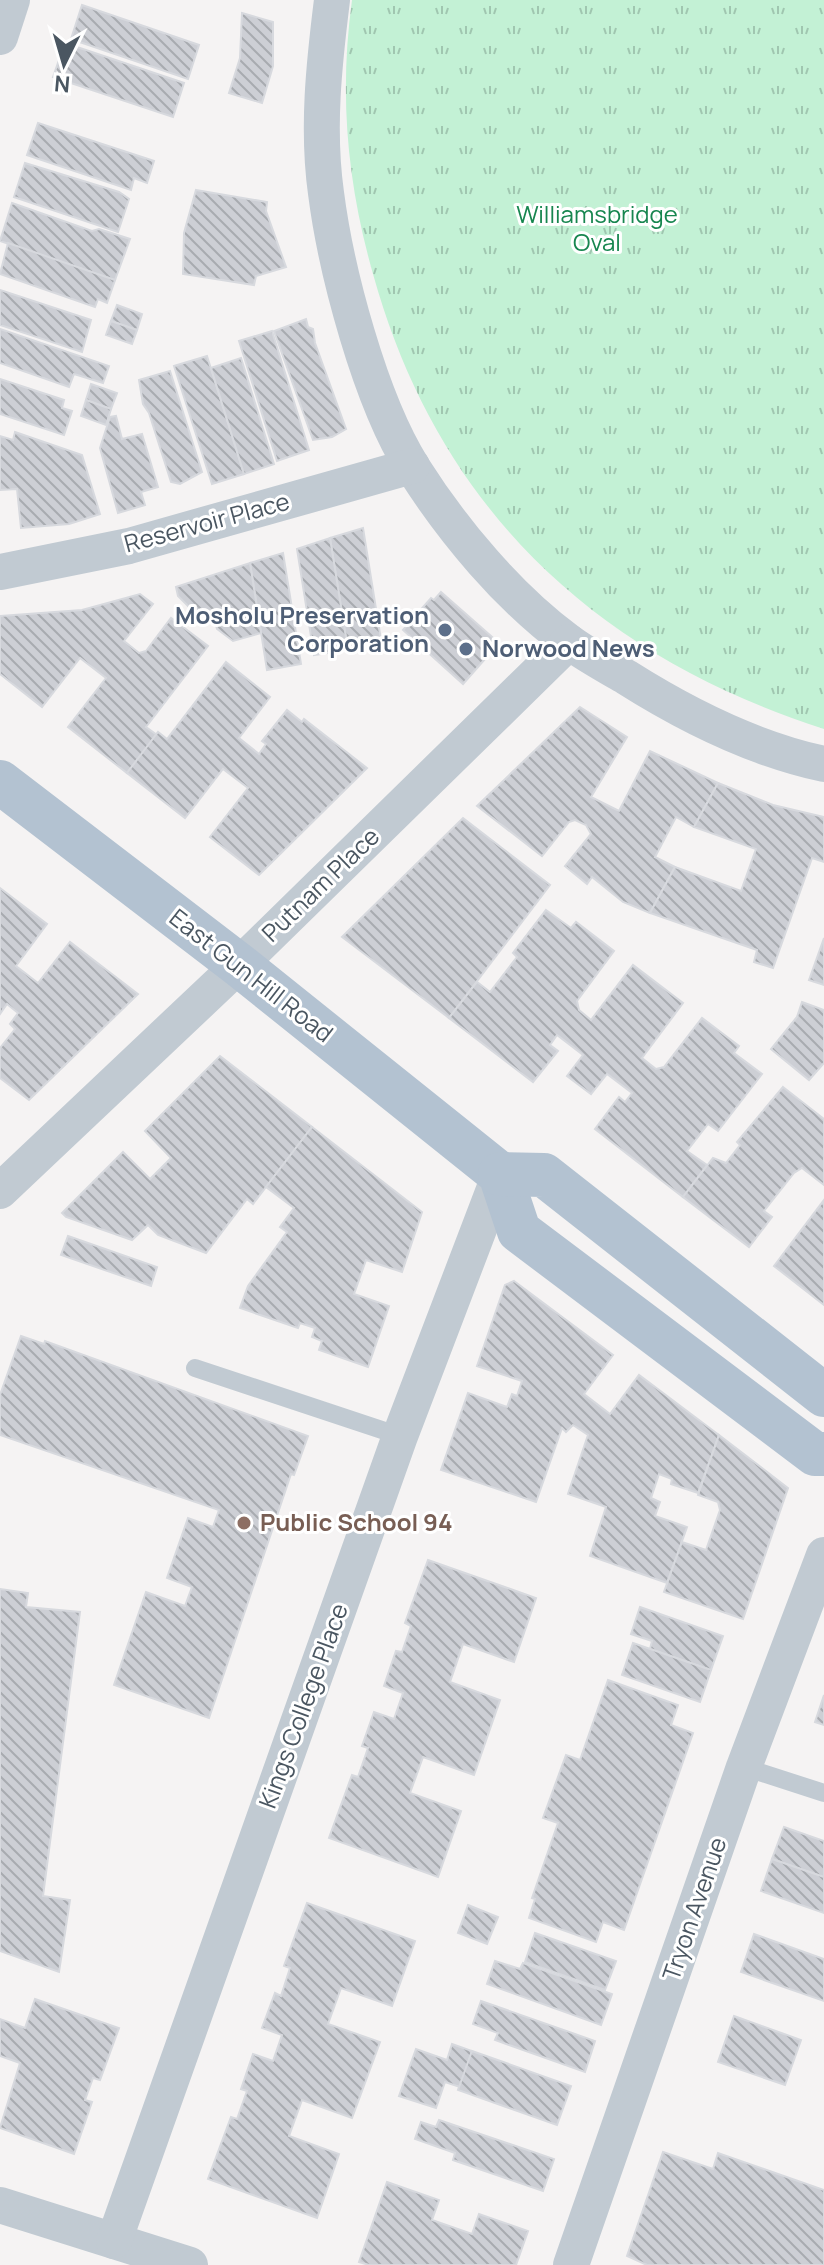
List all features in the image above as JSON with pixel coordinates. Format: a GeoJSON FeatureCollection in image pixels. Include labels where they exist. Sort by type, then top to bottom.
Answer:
{"type":"FeatureCollection","features":[{"type":"Feature","properties":{"kind":"main road","name":"East Gun Hill Road"},"geometry":{"type":"LineString","coordinates":[[0,782],[239,965],[500,1174]]}},
{"type":"Feature","properties":{"kind":"main road"},"geometry":{"type":"LineString","coordinates":[[824,1395],[544,1175],[500,1174],[519,1231],[815,1454],[824,1454]]}},
{"type":"Feature","properties":{"kind":"street"},"geometry":{"type":"LineString","coordinates":[[0,37],[12,0]]}},
{"type":"Feature","properties":{"kind":"street"},"geometry":{"type":"LineString","coordinates":[[332,0],[321,106],[330,217],[337,257],[361,342],[387,413],[412,466],[467,540],[517,596],[569,642],[650,692],[734,735],[824,764]]}},
{"type":"Feature","properties":{"kind":"street","name":"Reservoir Place"},"geometry":{"type":"LineString","coordinates":[[0,572],[129,546],[412,466]]}},
{"type":"Feature","properties":{"kind":"street","name":"Putnam Place"},"geometry":{"type":"LineString","coordinates":[[0,1191],[239,965],[569,642]]}},
{"type":"Feature","properties":{"kind":"street","name":"Kings College Place"},"geometry":{"type":"LineString","coordinates":[[114,2241],[400,1436],[500,1174]]}},
{"type":"Feature","properties":{"kind":"street","name":"Tryon Avenue"},"geometry":{"type":"LineString","coordinates":[[571,2265],[744,1767],[824,1555]]}},
{"type":"Feature","properties":{"kind":"street"},"geometry":{"type":"LineString","coordinates":[[0,2205],[190,2265]]}},
{"type":"Feature","properties":{"kind":"lane"},"geometry":{"type":"LineString","coordinates":[[195,1368],[400,1436]]}},
{"type":"Feature","properties":{"kind":"lane"},"geometry":{"type":"LineString","coordinates":[[744,1767],[824,1793]]}},
{"type":"Feature","properties":{"kind":"green space","name":"Williamsbridge Oval"},"geometry":{"type":"Polygon","coordinates":[[[352,0],[824,0],[824,729],[742,698],[666,660],[598,614],[537,562],[484,501],[439,433],[402,358],[373,274],[357,206],[346,104],[352,0]]]}},
{"type":"Feature","properties":{"kind":"building"},"geometry":{"type":"Polygon","coordinates":[[[82,5],[199,45],[188,79],[71,39],[82,5]]]}},
{"type":"Feature","properties":{"kind":"building"},"geometry":{"type":"Polygon","coordinates":[[[242,13],[273,22],[273,66],[262,103],[229,93],[240,58],[242,13]]]}},
{"type":"Feature","properties":{"kind":"building"},"geometry":{"type":"Polygon","coordinates":[[[65,43],[184,83],[173,117],[53,77],[65,43]]]}},
{"type":"Feature","properties":{"kind":"building"},"geometry":{"type":"Polygon","coordinates":[[[38,123],[154,161],[147,183],[134,178],[131,190],[27,155],[38,123]]]}},
{"type":"Feature","properties":{"kind":"building"},"geometry":{"type":"Polygon","coordinates":[[[25,163],[119,192],[129,199],[118,232],[14,197],[25,163]]]}},
{"type":"Feature","properties":{"kind":"building"},"geometry":{"type":"Polygon","coordinates":[[[196,190],[267,202],[266,211],[286,267],[256,276],[254,285],[183,274],[184,233],[196,190]]]}},
{"type":"Feature","properties":{"kind":"building"},"geometry":{"type":"Polygon","coordinates":[[[12,203],[92,231],[99,229],[130,239],[115,280],[0,241],[12,203]]]}},
{"type":"Feature","properties":{"kind":"building"},"geometry":{"type":"Polygon","coordinates":[[[8,243],[115,280],[107,303],[98,299],[95,307],[0,274],[8,243]]]}},
{"type":"Feature","properties":{"kind":"building"},"geometry":{"type":"Polygon","coordinates":[[[0,290],[91,320],[82,352],[0,325],[0,290]]]}},
{"type":"Feature","properties":{"kind":"building"},"geometry":{"type":"Polygon","coordinates":[[[117,305],[142,314],[137,330],[111,321],[117,305]]]}},
{"type":"Feature","properties":{"kind":"building"},"geometry":{"type":"Polygon","coordinates":[[[306,319],[308,327],[313,329],[315,343],[346,429],[332,437],[313,440],[274,331],[306,319]]]}},
{"type":"Feature","properties":{"kind":"building"},"geometry":{"type":"Polygon","coordinates":[[[111,321],[137,330],[132,344],[106,335],[111,321]]]}},
{"type":"Feature","properties":{"kind":"building"},"geometry":{"type":"Polygon","coordinates":[[[0,329],[109,366],[103,383],[74,374],[69,387],[0,363],[0,329]]]}},
{"type":"Feature","properties":{"kind":"building"},"geometry":{"type":"Polygon","coordinates":[[[272,331],[309,450],[277,461],[239,341],[272,331]]]}},
{"type":"Feature","properties":{"kind":"building"},"geometry":{"type":"Polygon","coordinates":[[[207,356],[244,474],[212,484],[174,366],[207,356]]]}},
{"type":"Feature","properties":{"kind":"building"},"geometry":{"type":"Polygon","coordinates":[[[241,358],[274,464],[244,474],[211,368],[241,358]]]}},
{"type":"Feature","properties":{"kind":"building"},"geometry":{"type":"Polygon","coordinates":[[[170,371],[202,472],[180,484],[171,482],[149,413],[143,404],[139,380],[170,371]]]}},
{"type":"Feature","properties":{"kind":"building"},"geometry":{"type":"Polygon","coordinates":[[[0,379],[64,400],[62,408],[72,411],[64,435],[0,414],[0,379]]]}},
{"type":"Feature","properties":{"kind":"building"},"geometry":{"type":"Polygon","coordinates":[[[91,384],[117,393],[111,409],[86,400],[91,384]]]}},
{"type":"Feature","properties":{"kind":"building"},"geometry":{"type":"Polygon","coordinates":[[[86,400],[111,409],[106,425],[81,416],[86,400]]]}},
{"type":"Feature","properties":{"kind":"building"},"geometry":{"type":"Polygon","coordinates":[[[116,416],[122,439],[142,434],[158,487],[141,492],[145,505],[118,513],[100,448],[110,417],[116,416]]]}},
{"type":"Feature","properties":{"kind":"building"},"geometry":{"type":"Polygon","coordinates":[[[15,432],[82,455],[100,514],[69,524],[21,528],[17,489],[0,490],[0,436],[13,440],[15,432]]]}},
{"type":"Feature","properties":{"kind":"building"},"geometry":{"type":"Polygon","coordinates":[[[363,528],[381,640],[347,645],[330,538],[363,528]]]}},
{"type":"Feature","properties":{"kind":"building"},"geometry":{"type":"Polygon","coordinates":[[[330,538],[348,650],[314,655],[297,549],[330,538]]]}},
{"type":"Feature","properties":{"kind":"building"},"geometry":{"type":"Polygon","coordinates":[[[283,553],[301,664],[267,670],[250,563],[283,553]]]}},
{"type":"Feature","properties":{"kind":"building"},"geometry":{"type":"Polygon","coordinates":[[[250,563],[261,633],[233,641],[217,629],[212,610],[197,615],[178,596],[176,587],[250,563]]]}},
{"type":"Feature","properties":{"kind":"building"},"geometry":{"type":"Polygon","coordinates":[[[441,592],[499,643],[463,684],[403,630],[431,598],[434,600],[441,592]]]}},
{"type":"Feature","properties":{"kind":"building"},"geometry":{"type":"Polygon","coordinates":[[[140,594],[153,604],[124,641],[139,653],[146,651],[171,618],[208,646],[146,727],[157,735],[127,773],[68,727],[106,678],[80,658],[42,707],[0,674],[0,616],[82,610],[140,594]]]}},
{"type":"Feature","properties":{"kind":"building"},"geometry":{"type":"Polygon","coordinates":[[[226,662],[270,697],[239,738],[259,754],[266,744],[262,741],[287,710],[302,722],[304,719],[367,768],[259,875],[210,837],[248,788],[223,769],[185,818],[127,773],[158,732],[167,739],[226,662]]]}},
{"type":"Feature","properties":{"kind":"building"},"geometry":{"type":"Polygon","coordinates":[[[580,707],[627,737],[591,797],[619,811],[650,751],[718,783],[694,827],[676,817],[655,857],[675,867],[650,913],[623,902],[592,877],[587,884],[565,866],[591,834],[586,825],[575,820],[569,822],[542,856],[477,806],[580,707]]]}},
{"type":"Feature","properties":{"kind":"building"},"geometry":{"type":"Polygon","coordinates":[[[718,783],[773,805],[824,817],[824,862],[812,858],[773,968],[754,962],[757,950],[650,913],[675,867],[741,891],[756,849],[694,827],[718,783]]]}},
{"type":"Feature","properties":{"kind":"building"},"geometry":{"type":"Polygon","coordinates":[[[463,818],[550,885],[449,1018],[342,937],[463,818]]]}},
{"type":"Feature","properties":{"kind":"building"},"geometry":{"type":"Polygon","coordinates":[[[0,888],[47,924],[16,966],[38,983],[70,942],[138,994],[29,1100],[0,1078],[0,1048],[15,1029],[10,1024],[18,1013],[7,1004],[0,1014],[0,888]]]}},
{"type":"Feature","properties":{"kind":"building"},"geometry":{"type":"Polygon","coordinates":[[[546,910],[571,928],[576,922],[614,951],[577,1001],[579,1010],[591,1020],[633,965],[683,1003],[642,1058],[656,1069],[664,1067],[702,1018],[739,1046],[734,1053],[762,1074],[718,1131],[708,1124],[687,1151],[707,1165],[683,1197],[595,1129],[619,1097],[625,1102],[632,1093],[607,1074],[591,1094],[567,1076],[583,1055],[557,1035],[550,1045],[558,1051],[533,1082],[449,1018],[477,982],[490,992],[517,957],[513,953],[546,910]]]}},
{"type":"Feature","properties":{"kind":"building"},"geometry":{"type":"Polygon","coordinates":[[[824,938],[824,985],[809,980],[824,938]]]}},
{"type":"Feature","properties":{"kind":"building"},"geometry":{"type":"Polygon","coordinates":[[[802,1002],[824,1010],[824,1063],[809,1080],[771,1049],[797,1017],[802,1002]]]}},
{"type":"Feature","properties":{"kind":"building"},"geometry":{"type":"Polygon","coordinates":[[[220,1056],[312,1127],[253,1204],[247,1199],[206,1253],[158,1235],[148,1225],[132,1240],[66,1217],[62,1213],[123,1152],[150,1179],[171,1158],[145,1131],[220,1056]]]}},
{"type":"Feature","properties":{"kind":"building"},"geometry":{"type":"Polygon","coordinates":[[[783,1087],[824,1119],[824,1185],[802,1168],[794,1173],[764,1211],[772,1217],[749,1247],[683,1197],[713,1158],[726,1163],[740,1145],[737,1142],[783,1087]]]}},
{"type":"Feature","properties":{"kind":"building"},"geometry":{"type":"Polygon","coordinates":[[[312,1127],[422,1212],[402,1272],[366,1260],[354,1294],[389,1306],[368,1367],[319,1350],[322,1341],[312,1337],[315,1328],[300,1323],[298,1328],[240,1308],[248,1286],[287,1232],[280,1227],[294,1208],[266,1187],[312,1127]]]}},
{"type":"Feature","properties":{"kind":"building"},"geometry":{"type":"Polygon","coordinates":[[[824,1200],[824,1305],[774,1266],[824,1200]]]}},
{"type":"Feature","properties":{"kind":"building"},"geometry":{"type":"Polygon","coordinates":[[[68,1236],[157,1267],[151,1286],[61,1255],[68,1236]]]}},
{"type":"Feature","properties":{"kind":"building"},"geometry":{"type":"Polygon","coordinates":[[[514,1281],[613,1355],[584,1394],[610,1414],[639,1375],[719,1435],[698,1493],[671,1484],[672,1479],[659,1474],[651,1498],[660,1502],[655,1516],[687,1527],[667,1583],[590,1556],[606,1507],[568,1494],[588,1435],[573,1425],[566,1432],[562,1428],[536,1502],[441,1470],[468,1393],[507,1407],[512,1394],[517,1396],[522,1381],[477,1366],[505,1285],[514,1281]]]}},
{"type":"Feature","properties":{"kind":"building","name":"Public School 94"},"geometry":{"type":"Polygon","coordinates":[[[21,1336],[44,1344],[45,1341],[308,1436],[294,1475],[291,1474],[209,1718],[114,1685],[146,1592],[185,1606],[192,1587],[167,1578],[188,1518],[213,1527],[219,1510],[0,1435],[0,1395],[21,1336]]]}},
{"type":"Feature","properties":{"kind":"building"},"geometry":{"type":"Polygon","coordinates":[[[719,1435],[788,1488],[743,1619],[664,1592],[682,1542],[706,1550],[720,1510],[718,1502],[698,1495],[719,1435]]]}},
{"type":"Feature","properties":{"kind":"building"},"geometry":{"type":"Polygon","coordinates":[[[428,1560],[536,1598],[514,1662],[463,1644],[450,1682],[500,1700],[474,1775],[423,1757],[410,1793],[461,1811],[438,1877],[329,1838],[352,1775],[358,1777],[368,1748],[362,1746],[374,1712],[394,1719],[403,1693],[384,1686],[396,1651],[402,1652],[411,1626],[405,1623],[428,1560]]]}},
{"type":"Feature","properties":{"kind":"building"},"geometry":{"type":"Polygon","coordinates":[[[0,1589],[28,1593],[26,1607],[80,1612],[43,1896],[70,1900],[59,1972],[0,1951],[0,1589]]]}},
{"type":"Feature","properties":{"kind":"building"},"geometry":{"type":"Polygon","coordinates":[[[640,1607],[723,1636],[711,1670],[650,1649],[652,1641],[631,1634],[640,1607]]]}},
{"type":"Feature","properties":{"kind":"building"},"geometry":{"type":"Polygon","coordinates":[[[633,1643],[711,1670],[700,1702],[622,1675],[633,1643]]]}},
{"type":"Feature","properties":{"kind":"building"},"geometry":{"type":"Polygon","coordinates":[[[608,1680],[678,1705],[671,1725],[693,1733],[624,1930],[603,1922],[596,1942],[529,1918],[535,1899],[532,1898],[558,1823],[543,1818],[566,1755],[580,1760],[608,1680]]]}},
{"type":"Feature","properties":{"kind":"building"},"geometry":{"type":"Polygon","coordinates":[[[824,1695],[824,1725],[815,1722],[824,1695]]]}},
{"type":"Feature","properties":{"kind":"building"},"geometry":{"type":"Polygon","coordinates":[[[784,1827],[824,1841],[824,1877],[772,1859],[784,1827]]]}},
{"type":"Feature","properties":{"kind":"building"},"geometry":{"type":"Polygon","coordinates":[[[772,1859],[824,1877],[824,1913],[761,1891],[772,1859]]]}},
{"type":"Feature","properties":{"kind":"building"},"geometry":{"type":"Polygon","coordinates":[[[307,1903],[415,1941],[392,2006],[341,1988],[328,2024],[380,2042],[352,2118],[302,2100],[289,2136],[339,2154],[317,2218],[208,2179],[231,2117],[237,2119],[247,2091],[241,2089],[253,2054],[273,2061],[282,2035],[262,2028],[275,1993],[281,1996],[290,1968],[284,1966],[307,1903]]]}},
{"type":"Feature","properties":{"kind":"building"},"geometry":{"type":"Polygon","coordinates":[[[468,1905],[498,1917],[487,1944],[458,1933],[468,1905]]]}},
{"type":"Feature","properties":{"kind":"building"},"geometry":{"type":"Polygon","coordinates":[[[535,1933],[616,1961],[605,1990],[525,1962],[535,1933]]]}},
{"type":"Feature","properties":{"kind":"building"},"geometry":{"type":"Polygon","coordinates":[[[754,1934],[824,1959],[824,2001],[741,1972],[754,1934]]]}},
{"type":"Feature","properties":{"kind":"building"},"geometry":{"type":"Polygon","coordinates":[[[495,1961],[520,1969],[523,1963],[612,1994],[601,2025],[487,1984],[495,1961]]]}},
{"type":"Feature","properties":{"kind":"building"},"geometry":{"type":"Polygon","coordinates":[[[35,1999],[119,2028],[100,2080],[93,2078],[85,2100],[92,2102],[74,2154],[0,2128],[20,2063],[0,2056],[0,2019],[25,2028],[35,1999]]]}},
{"type":"Feature","properties":{"kind":"building"},"geometry":{"type":"Polygon","coordinates":[[[481,2001],[595,2041],[585,2072],[495,2040],[498,2033],[473,2024],[481,2001]]]}},
{"type":"Feature","properties":{"kind":"building"},"geometry":{"type":"Polygon","coordinates":[[[734,2016],[801,2040],[785,2085],[718,2062],[734,2016]]]}},
{"type":"Feature","properties":{"kind":"building"},"geometry":{"type":"Polygon","coordinates":[[[452,2044],[472,2051],[460,2087],[445,2082],[436,2108],[399,2096],[416,2049],[447,2060],[452,2044]]]}},
{"type":"Feature","properties":{"kind":"building"},"geometry":{"type":"Polygon","coordinates":[[[472,2051],[571,2086],[557,2125],[458,2090],[472,2051]]]}},
{"type":"Feature","properties":{"kind":"building"},"geometry":{"type":"Polygon","coordinates":[[[439,2120],[554,2159],[543,2191],[453,2160],[455,2153],[415,2139],[421,2122],[436,2127],[439,2120]]]}},
{"type":"Feature","properties":{"kind":"building"},"geometry":{"type":"Polygon","coordinates":[[[663,2152],[713,2169],[718,2153],[824,2190],[824,2265],[647,2265],[627,2256],[663,2152]]]}},
{"type":"Feature","properties":{"kind":"building"},"geometry":{"type":"Polygon","coordinates":[[[387,2182],[439,2200],[432,2220],[472,2234],[479,2214],[528,2231],[516,2265],[369,2265],[359,2262],[387,2182]]]}},
{"type":"Feature","properties":{"kind":"place","name":"Mosholu Preservation Corporation"},"geometry":{"type":"Point","coordinates":[445,630]}},
{"type":"Feature","properties":{"kind":"place","name":"Norwood News"},"geometry":{"type":"Point","coordinates":[466,649]}},
{"type":"Feature","properties":{"kind":"place","name":"Public School 94"},"geometry":{"type":"Point","coordinates":[244,1523]}}]}
